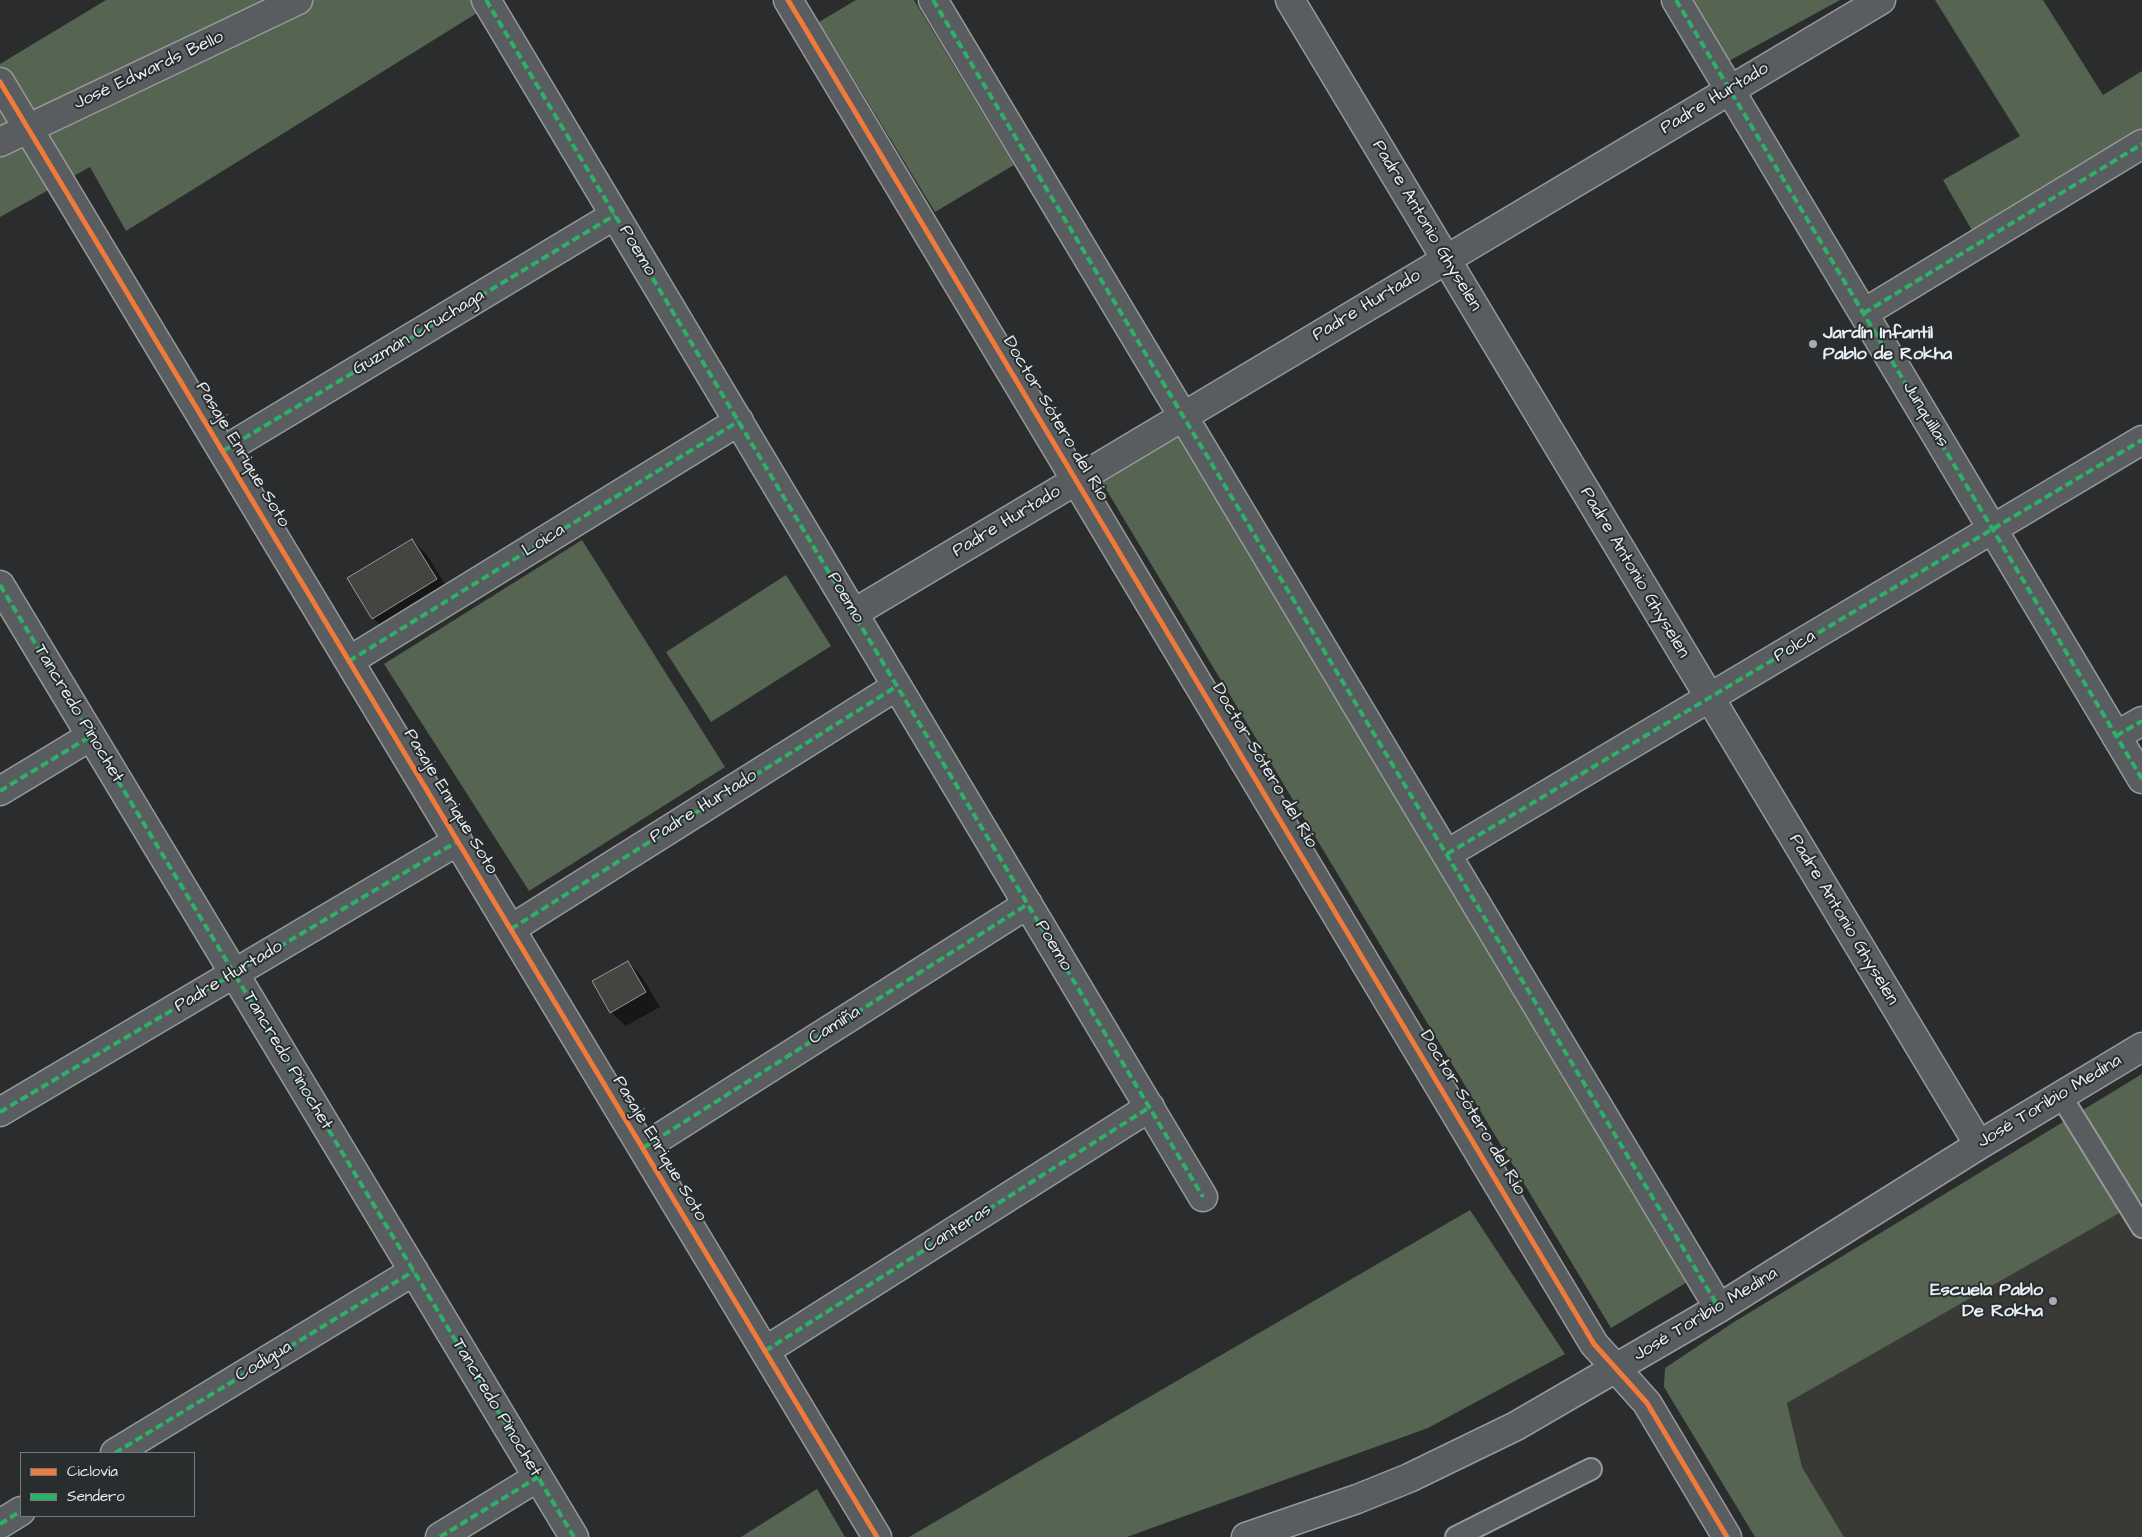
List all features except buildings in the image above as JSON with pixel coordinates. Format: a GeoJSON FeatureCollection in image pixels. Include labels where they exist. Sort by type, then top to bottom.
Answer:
{"type":"FeatureCollection","features":[{"type":"Feature","properties":{"kind":"street","name":"José Edwards Bello"},"geometry":{"type":"LineString","coordinates":[[0,142],[298,0]]}},
{"type":"Feature","properties":{"kind":"street","name":"Poemo"},"geometry":{"type":"LineString","coordinates":[[486,0],[1203,1196]]}},
{"type":"Feature","properties":{"kind":"street","name":"Doctor Sótero del Río"},"geometry":{"type":"LineString","coordinates":[[788,0],[1594,1344],[1647,1403],[1727,1537]]}},
{"type":"Feature","properties":{"kind":"street"},"geometry":{"type":"LineString","coordinates":[[933,0],[1719,1308]]}},
{"type":"Feature","properties":{"kind":"street","name":"Padre Antonio Ghyselen"},"geometry":{"type":"LineString","coordinates":[[1290,0],[1979,1145]]}},
{"type":"Feature","properties":{"kind":"street","name":"Junquillas"},"geometry":{"type":"LineString","coordinates":[[1676,0],[2142,779]]}},
{"type":"Feature","properties":{"kind":"street","name":"Padre Hurtado"},"geometry":{"type":"LineString","coordinates":[[854,613],[1881,0]]}},
{"type":"Feature","properties":{"kind":"street","name":"Pasaje Enrique Soto"},"geometry":{"type":"LineString","coordinates":[[0,82],[877,1537]]}},
{"type":"Feature","properties":{"kind":"street"},"geometry":{"type":"LineString","coordinates":[[1864,313],[2142,144]]}},
{"type":"Feature","properties":{"kind":"street","name":"Guzmán Cruchaga"},"geometry":{"type":"LineString","coordinates":[[223,451],[615,215]]}},
{"type":"Feature","properties":{"kind":"street","name":"Loica"},"geometry":{"type":"LineString","coordinates":[[349,661],[739,421]]}},
{"type":"Feature","properties":{"kind":"street","name":"Polca"},"geometry":{"type":"LineString","coordinates":[[1447,854],[2142,440]]}},
{"type":"Feature","properties":{"kind":"street","name":"Tancredo Pinochet"},"geometry":{"type":"LineString","coordinates":[[0,585],[574,1537]]}},
{"type":"Feature","properties":{"kind":"street","name":"Padre Hurtado"},"geometry":{"type":"LineString","coordinates":[[511,929],[897,686]]}},
{"type":"Feature","properties":{"kind":"street"},"geometry":{"type":"LineString","coordinates":[[2116,736],[2142,721]]}},
{"type":"Feature","properties":{"kind":"street"},"geometry":{"type":"LineString","coordinates":[[0,791],[91,736]]}},
{"type":"Feature","properties":{"kind":"street","name":"Padre Hurtado"},"geometry":{"type":"LineString","coordinates":[[0,1112],[458,841]]}},
{"type":"Feature","properties":{"kind":"street","name":"Camiña"},"geometry":{"type":"LineString","coordinates":[[643,1148],[1028,904]]}},
{"type":"Feature","properties":{"kind":"street","name":"José Toribio Medina"},"geometry":{"type":"LineString","coordinates":[[1246,1537],[1357,1500],[1409,1478],[1516,1426],[1719,1308],[1979,1145],[2142,1047]]}},
{"type":"Feature","properties":{"kind":"street","name":"Canteras"},"geometry":{"type":"LineString","coordinates":[[765,1351],[1150,1107]]}},
{"type":"Feature","properties":{"kind":"street","name":"Codigua"},"geometry":{"type":"LineString","coordinates":[[117,1452],[414,1271]]}},
{"type":"Feature","properties":{"kind":"street"},"geometry":{"type":"LineString","coordinates":[[440,1537],[538,1477]]}},
{"type":"Feature","properties":{"kind":"street"},"geometry":{"type":"LineString","coordinates":[[0,1524],[20,1512]]}},
{"type":"Feature","properties":{"kind":"lane"},"geometry":{"type":"LineString","coordinates":[[2061,1096],[2142,1227]]}},
{"type":"Feature","properties":{"kind":"lane"},"geometry":{"type":"LineString","coordinates":[[1456,1537],[1591,1470]]}},
{"type":"Feature","properties":{"kind":"shaded area","name":"Escuela Pablo De Rokha"},"geometry":{"type":"Polygon","coordinates":[[[2142,1200],[2142,1537],[1844,1537],[1802,1467],[1787,1403],[2142,1200]]]}},
{"type":"Feature","properties":{"kind":"green space"},"geometry":{"type":"Polygon","coordinates":[[[106,0],[498,0],[126,231],[90,167],[0,217],[0,64],[106,0]]]}},
{"type":"Feature","properties":{"kind":"green space"},"geometry":{"type":"Polygon","coordinates":[[[856,0],[914,0],[1014,165],[935,212],[819,22],[856,0]]]}},
{"type":"Feature","properties":{"kind":"green space"},"geometry":{"type":"Polygon","coordinates":[[[1689,0],[1840,0],[1727,62],[1689,0]]]}},
{"type":"Feature","properties":{"kind":"green space"},"geometry":{"type":"Polygon","coordinates":[[[1935,0],[2043,0],[2103,95],[2142,71],[2142,134],[1974,234],[1943,180],[2020,136],[1935,0]]]}},
{"type":"Feature","properties":{"kind":"green space"},"geometry":{"type":"Polygon","coordinates":[[[1179,434],[1689,1281],[1611,1328],[1101,481],[1179,434]]]}},
{"type":"Feature","properties":{"kind":"green space"},"geometry":{"type":"Polygon","coordinates":[[[582,540],[725,767],[529,891],[384,664],[582,540]]]}},
{"type":"Feature","properties":{"kind":"green space"},"geometry":{"type":"Polygon","coordinates":[[[786,575],[831,646],[711,722],[666,652],[786,575]]]}},
{"type":"Feature","properties":{"kind":"green space"},"geometry":{"type":"Polygon","coordinates":[[[2142,1074],[2142,1200],[1787,1403],[1802,1467],[1844,1537],[1755,1537],[1664,1387],[1665,1368],[1734,1322],[2142,1074]]]}},
{"type":"Feature","properties":{"kind":"green space"},"geometry":{"type":"Polygon","coordinates":[[[1470,1210],[1565,1354],[1428,1428],[1127,1537],[909,1537],[1470,1210]]]}},
{"type":"Feature","properties":{"kind":"green space"},"geometry":{"type":"Polygon","coordinates":[[[817,1489],[845,1537],[741,1537],[817,1489]]]}},
{"type":"Feature","properties":{"kind":"marked path"},"geometry":{"type":"LineString","coordinates":[[486,0],[1203,1197]]}},
{"type":"Feature","properties":{"kind":"marked path"},"geometry":{"type":"LineString","coordinates":[[933,0],[1719,1308]]}},
{"type":"Feature","properties":{"kind":"marked path"},"geometry":{"type":"LineString","coordinates":[[1676,0],[2142,779]]}},
{"type":"Feature","properties":{"kind":"marked path"},"geometry":{"type":"LineString","coordinates":[[1864,313],[2142,144]]}},
{"type":"Feature","properties":{"kind":"marked path"},"geometry":{"type":"LineString","coordinates":[[223,451],[615,215]]}},
{"type":"Feature","properties":{"kind":"marked path"},"geometry":{"type":"LineString","coordinates":[[349,661],[739,421]]}},
{"type":"Feature","properties":{"kind":"marked path"},"geometry":{"type":"LineString","coordinates":[[1447,854],[2142,440]]}},
{"type":"Feature","properties":{"kind":"marked path"},"geometry":{"type":"LineString","coordinates":[[0,585],[574,1537]]}},
{"type":"Feature","properties":{"kind":"marked path"},"geometry":{"type":"LineString","coordinates":[[511,929],[897,686]]}},
{"type":"Feature","properties":{"kind":"marked path"},"geometry":{"type":"LineString","coordinates":[[2116,736],[2142,721]]}},
{"type":"Feature","properties":{"kind":"marked path"},"geometry":{"type":"LineString","coordinates":[[0,791],[91,736]]}},
{"type":"Feature","properties":{"kind":"marked path"},"geometry":{"type":"LineString","coordinates":[[0,1112],[458,841]]}},
{"type":"Feature","properties":{"kind":"marked path"},"geometry":{"type":"LineString","coordinates":[[643,1148],[1028,904]]}},
{"type":"Feature","properties":{"kind":"marked path"},"geometry":{"type":"LineString","coordinates":[[765,1351],[1150,1107]]}},
{"type":"Feature","properties":{"kind":"marked path"},"geometry":{"type":"LineString","coordinates":[[117,1452],[414,1271]]}},
{"type":"Feature","properties":{"kind":"marked path"},"geometry":{"type":"LineString","coordinates":[[440,1537],[538,1477]]}},
{"type":"Feature","properties":{"kind":"marked path"},"geometry":{"type":"LineString","coordinates":[[0,1524],[20,1512]]}},
{"type":"Feature","properties":{"kind":"cycle path"},"geometry":{"type":"LineString","coordinates":[[788,0],[1594,1344],[1647,1403],[1727,1537]]}},
{"type":"Feature","properties":{"kind":"cycle path"},"geometry":{"type":"LineString","coordinates":[[0,82],[877,1537]]}},
{"type":"Feature","properties":{"kind":"place","name":"Jardín Infantil Pablo de Rokha"},"geometry":{"type":"Point","coordinates":[1813,344]}},
{"type":"Feature","properties":{"kind":"place","name":"Escuela Pablo De Rokha"},"geometry":{"type":"Point","coordinates":[2053,1301]}}]}
